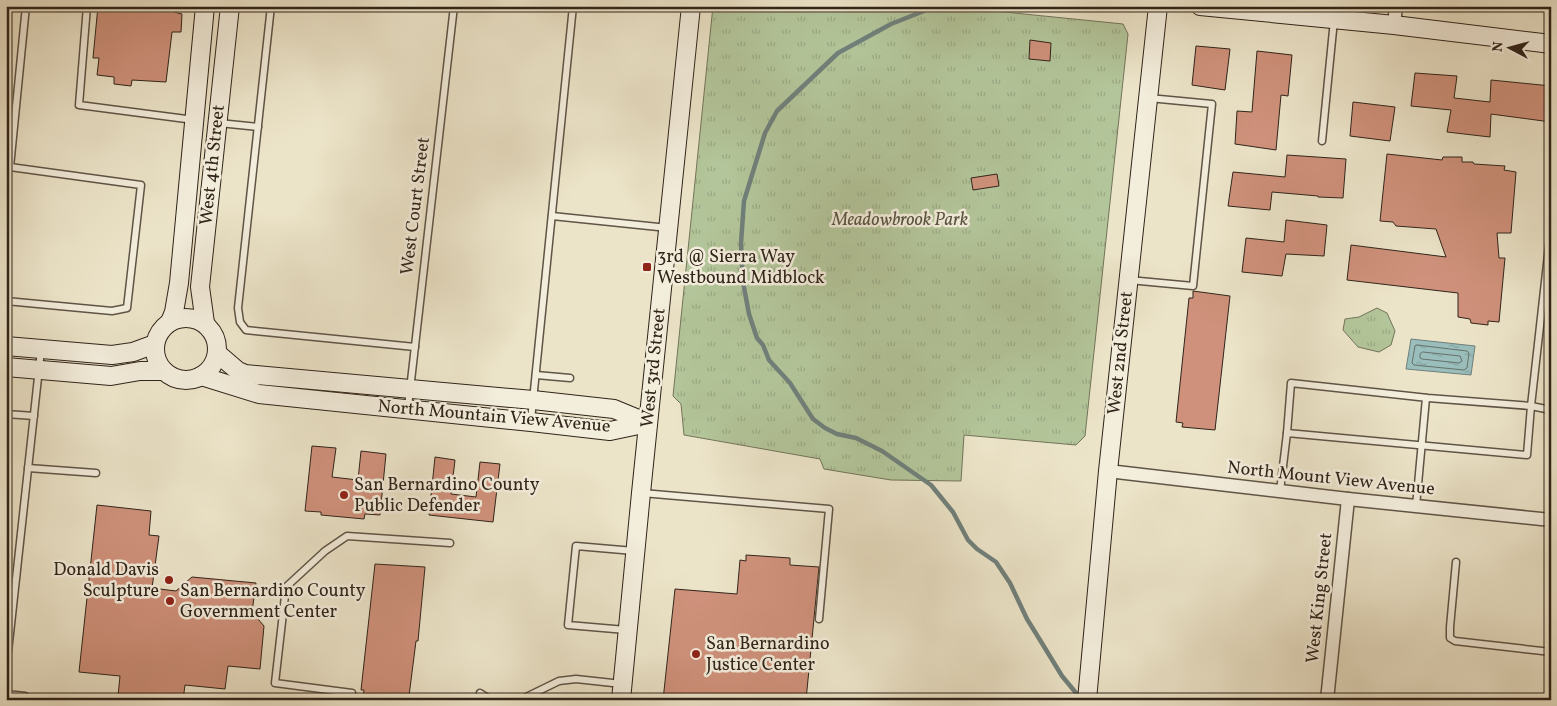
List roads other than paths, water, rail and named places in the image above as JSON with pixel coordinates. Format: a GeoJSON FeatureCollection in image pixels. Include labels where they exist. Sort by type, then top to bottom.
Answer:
{"type":"FeatureCollection","features":[{"type":"Feature","properties":{"kind":"street","name":"West 4th Street"},"geometry":{"type":"LineString","coordinates":[[170,322],[174,312],[179,283],[205,6]]}},
{"type":"Feature","properties":{"kind":"street","name":"West 4th Street"},"geometry":{"type":"LineString","coordinates":[[206,323],[200,287],[230,6]]}},
{"type":"Feature","properties":{"kind":"street","name":"West 3rd Street"},"geometry":{"type":"LineString","coordinates":[[622,692],[640,493],[691,6]]}},
{"type":"Feature","properties":{"kind":"street","name":"West 2nd Street"},"geometry":{"type":"LineString","coordinates":[[1087,700],[1108,471],[1158,6]]}},
{"type":"Feature","properties":{"kind":"street"},"geometry":{"type":"LineString","coordinates":[[1200,6],[1394,25],[1551,44]]}},
{"type":"Feature","properties":{"kind":"street"},"geometry":{"type":"LineString","coordinates":[[1394,25],[1396,6]]}},
{"type":"Feature","properties":{"kind":"street"},"geometry":{"type":"LineString","coordinates":[[196,318],[206,323],[213,332],[217,342],[217,353],[209,370],[192,380],[172,377],[158,363],[155,354],[158,334],[174,319],[196,318]]}},
{"type":"Feature","properties":{"kind":"street"},"geometry":{"type":"LineString","coordinates":[[6,346],[112,355],[133,352],[155,344]]}},
{"type":"Feature","properties":{"kind":"street","name":"North Mountain View Avenue"},"geometry":{"type":"LineString","coordinates":[[217,353],[238,371],[245,374],[614,409],[648,423]]}},
{"type":"Feature","properties":{"kind":"street"},"geometry":{"type":"LineString","coordinates":[[6,367],[111,376],[140,371],[164,371]]}},
{"type":"Feature","properties":{"kind":"street","name":"North Mountain View Avenue"},"geometry":{"type":"LineString","coordinates":[[201,376],[259,394],[408,410],[610,430],[648,423]]}},
{"type":"Feature","properties":{"kind":"street","name":"North Mount View Avenue"},"geometry":{"type":"LineString","coordinates":[[1108,471],[1551,520]]}},
{"type":"Feature","properties":{"kind":"street","name":"West King Street"},"geometry":{"type":"LineString","coordinates":[[1326,700],[1348,499]]}},
{"type":"Feature","properties":{"kind":"lane"},"geometry":{"type":"LineString","coordinates":[[6,300],[112,311],[127,308],[141,185],[8,170],[26,6]]}},
{"type":"Feature","properties":{"kind":"lane"},"geometry":{"type":"LineString","coordinates":[[87,6],[79,105],[195,120]]}},
{"type":"Feature","properties":{"kind":"lane"},"geometry":{"type":"LineString","coordinates":[[270,6],[238,308],[240,322],[246,330],[415,346]]}},
{"type":"Feature","properties":{"kind":"lane","name":"West Court Street"},"geometry":{"type":"LineString","coordinates":[[408,410],[454,6]]}},
{"type":"Feature","properties":{"kind":"lane"},"geometry":{"type":"LineString","coordinates":[[531,422],[573,6]]}},
{"type":"Feature","properties":{"kind":"lane"},"geometry":{"type":"LineString","coordinates":[[1322,141],[1334,19]]}},
{"type":"Feature","properties":{"kind":"lane"},"geometry":{"type":"LineString","coordinates":[[1129,280],[1193,286],[1212,104],[1148,98]]}},
{"type":"Feature","properties":{"kind":"lane"},"geometry":{"type":"LineString","coordinates":[[217,123],[258,127]]}},
{"type":"Feature","properties":{"kind":"lane"},"geometry":{"type":"LineString","coordinates":[[552,216],[669,228]]}},
{"type":"Feature","properties":{"kind":"lane"},"geometry":{"type":"LineString","coordinates":[[1287,433],[1527,455],[1551,228]]}},
{"type":"Feature","properties":{"kind":"lane"},"geometry":{"type":"LineString","coordinates":[[6,652],[8,652],[42,349]]}},
{"type":"Feature","properties":{"kind":"lane"},"geometry":{"type":"LineString","coordinates":[[536,375],[570,378]]}},
{"type":"Feature","properties":{"kind":"lane"},"geometry":{"type":"LineString","coordinates":[[1280,491],[1291,383],[1426,398],[1531,406],[1551,410]]}},
{"type":"Feature","properties":{"kind":"lane"},"geometry":{"type":"LineString","coordinates":[[1416,506],[1426,398]]}},
{"type":"Feature","properties":{"kind":"lane"},"geometry":{"type":"LineString","coordinates":[[6,414],[34,416]]}},
{"type":"Feature","properties":{"kind":"lane"},"geometry":{"type":"LineString","coordinates":[[28,468],[96,474]]}},
{"type":"Feature","properties":{"kind":"lane"},"geometry":{"type":"LineString","coordinates":[[640,493],[694,496],[829,509],[819,619]]}},
{"type":"Feature","properties":{"kind":"lane"},"geometry":{"type":"LineString","coordinates":[[352,692],[275,683],[286,587],[325,551],[348,536],[450,543]]}},
{"type":"Feature","properties":{"kind":"lane"},"geometry":{"type":"LineString","coordinates":[[629,630],[568,625],[576,546],[635,551]]}},
{"type":"Feature","properties":{"kind":"lane"},"geometry":{"type":"LineString","coordinates":[[1456,562],[1450,638],[1455,641],[1551,652]]}},
{"type":"Feature","properties":{"kind":"lane"},"geometry":{"type":"LineString","coordinates":[[520,700],[559,681],[576,679],[622,692]]}},
{"type":"Feature","properties":{"kind":"lane"},"geometry":{"type":"LineString","coordinates":[[480,693],[491,700]]}},
{"type":"Feature","properties":{"kind":"lane"},"geometry":{"type":"LineString","coordinates":[[6,694],[25,696]]}},
{"type":"Feature","properties":{"kind":"water"},"geometry":{"type":"Polygon","coordinates":[[[1411,339],[1475,346],[1471,375],[1406,369],[1411,339]]]}},
{"type":"Feature","properties":{"kind":"waterway"},"geometry":{"type":"LineString","coordinates":[[928,6],[924,11],[891,24],[838,53],[777,111],[765,133],[744,201],[741,243],[743,282],[749,314],[757,338],[763,345],[769,360],[790,383],[813,419],[837,434],[856,438],[882,451],[931,485],[953,512],[968,540],[977,549],[996,562],[1010,583],[1027,619],[1062,676],[1081,699]]}},
{"type":"Feature","properties":{"kind":"place","name":"3rd @ Sierra Way Westbound Midblock"},"geometry":{"type":"Point","coordinates":[647,267]}},
{"type":"Feature","properties":{"kind":"place","name":"San Bernardino County Public Defender"},"geometry":{"type":"Point","coordinates":[344,495]}},
{"type":"Feature","properties":{"kind":"place","name":"Donald Davis Sculpture"},"geometry":{"type":"Point","coordinates":[169,580]}},
{"type":"Feature","properties":{"kind":"place","name":"San Bernardino County Government Center"},"geometry":{"type":"Point","coordinates":[170,601]}},
{"type":"Feature","properties":{"kind":"place","name":"San Bernardino Justice Center"},"geometry":{"type":"Point","coordinates":[696,654]}},
{"type":"Feature","properties":{"kind":"park label","name":"Meadowbrook Park"},"geometry":{"type":"Point","coordinates":[900,220]}}]}
